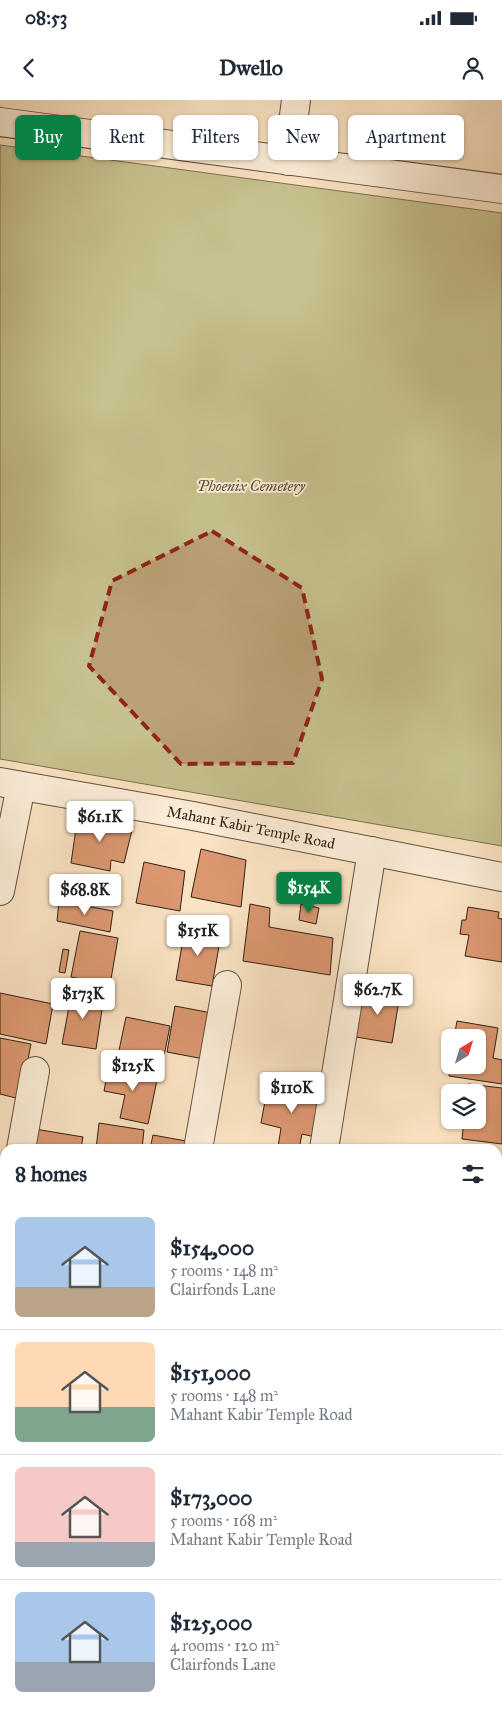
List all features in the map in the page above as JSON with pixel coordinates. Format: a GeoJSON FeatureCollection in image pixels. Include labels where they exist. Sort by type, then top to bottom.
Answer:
{"type":"FeatureCollection","features":[{"type":"Feature","properties":{"kind":"street"},"geometry":{"type":"LineString","coordinates":[[288,161],[296,100]]}},
{"type":"Feature","properties":{"kind":"street"},"geometry":{"type":"LineString","coordinates":[[0,122],[502,190]]}},
{"type":"Feature","properties":{"kind":"street"},"geometry":{"type":"LineString","coordinates":[[0,891],[10,784]]}},
{"type":"Feature","properties":{"kind":"street","name":"Mahant Kabir Temple Road"},"geometry":{"type":"LineString","coordinates":[[10,784],[192,816],[502,877]]}},
{"type":"Feature","properties":{"kind":"street"},"geometry":{"type":"LineString","coordinates":[[325,1144],[372,852]]}},
{"type":"Feature","properties":{"kind":"street"},"geometry":{"type":"LineString","coordinates":[[199,1144],[227,985]]}},
{"type":"Feature","properties":{"kind":"street"},"geometry":{"type":"LineString","coordinates":[[23,1144],[35,1071]]}},
{"type":"Feature","properties":{"kind":"highlighted area"},"geometry":{"type":"Polygon","coordinates":[[[212,531],[302,588],[322,679],[293,763],[181,764],[89,666],[112,581],[212,531]]]}},
{"type":"Feature","properties":{"kind":"green space","name":"Phoenix Cemetery"},"geometry":{"type":"Polygon","coordinates":[[[0,145],[15,147],[15,160],[81,160],[81,156],[91,157],[91,160],[111,160],[502,213],[502,846],[0,759],[0,145]]]}},
{"type":"Feature","properties":{"kind":"building"},"geometry":{"type":"Polygon","coordinates":[[[78,815],[133,826],[124,863],[111,860],[110,871],[71,863],[78,815]]]}},
{"type":"Feature","properties":{"kind":"building"},"geometry":{"type":"Polygon","coordinates":[[[201,849],[246,860],[241,907],[191,897],[201,849]]]}},
{"type":"Feature","properties":{"kind":"building"},"geometry":{"type":"Polygon","coordinates":[[[144,862],[185,871],[180,911],[136,903],[144,862]]]}},
{"type":"Feature","properties":{"kind":"building"},"geometry":{"type":"Polygon","coordinates":[[[88,875],[115,879],[115,883],[119,885],[116,906],[85,900],[88,875]]]}},
{"type":"Feature","properties":{"kind":"building"},"geometry":{"type":"Polygon","coordinates":[[[59,901],[113,911],[110,932],[57,921],[59,901]]]}},
{"type":"Feature","properties":{"kind":"building"},"geometry":{"type":"Polygon","coordinates":[[[250,904],[270,908],[269,927],[333,938],[330,975],[243,961],[250,904]]]}},
{"type":"Feature","properties":{"kind":"building"},"geometry":{"type":"Polygon","coordinates":[[[301,904],[319,908],[316,924],[299,920],[301,904]]]}},
{"type":"Feature","properties":{"kind":"building"},"geometry":{"type":"Polygon","coordinates":[[[468,907],[499,912],[498,918],[502,919],[502,962],[465,956],[469,935],[460,934],[462,920],[466,920],[468,907]]]}},
{"type":"Feature","properties":{"kind":"building"},"geometry":{"type":"Polygon","coordinates":[[[185,928],[221,935],[212,986],[176,980],[185,928]]]}},
{"type":"Feature","properties":{"kind":"building"},"geometry":{"type":"Polygon","coordinates":[[[80,931],[118,938],[110,985],[71,977],[80,931]]]}},
{"type":"Feature","properties":{"kind":"building"},"geometry":{"type":"Polygon","coordinates":[[[63,949],[69,950],[65,973],[59,972],[63,949]]]}},
{"type":"Feature","properties":{"kind":"building"},"geometry":{"type":"Polygon","coordinates":[[[362,990],[400,994],[392,1043],[356,1037],[362,990]]]}},
{"type":"Feature","properties":{"kind":"building"},"geometry":{"type":"Polygon","coordinates":[[[72,991],[104,997],[96,1049],[62,1044],[72,991]]]}},
{"type":"Feature","properties":{"kind":"building"},"geometry":{"type":"Polygon","coordinates":[[[0,993],[53,1004],[46,1044],[0,1034],[0,993]]]}},
{"type":"Feature","properties":{"kind":"building"},"geometry":{"type":"Polygon","coordinates":[[[175,1006],[217,1014],[209,1060],[167,1052],[175,1006]]]}},
{"type":"Feature","properties":{"kind":"building"},"geometry":{"type":"Polygon","coordinates":[[[126,1017],[170,1026],[163,1061],[145,1057],[143,1065],[117,1060],[126,1017]]]}},
{"type":"Feature","properties":{"kind":"building"},"geometry":{"type":"Polygon","coordinates":[[[457,1021],[498,1028],[493,1058],[502,1060],[502,1084],[449,1076],[449,1074],[486,1074],[486,1029],[456,1029],[457,1021]]]}},
{"type":"Feature","properties":{"kind":"building"},"geometry":{"type":"Polygon","coordinates":[[[0,1038],[31,1044],[20,1099],[0,1094],[0,1038]]]}},
{"type":"Feature","properties":{"kind":"building"},"geometry":{"type":"Polygon","coordinates":[[[109,1064],[158,1075],[148,1124],[120,1118],[125,1095],[104,1091],[109,1064]]]}},
{"type":"Feature","properties":{"kind":"building"},"geometry":{"type":"Polygon","coordinates":[[[268,1085],[323,1096],[315,1137],[302,1134],[300,1144],[278,1144],[281,1128],[261,1123],[268,1085]]]}},
{"type":"Feature","properties":{"kind":"building"},"geometry":{"type":"Polygon","coordinates":[[[486,1086],[502,1088],[502,1144],[462,1139],[463,1129],[486,1129],[486,1086]]]}},
{"type":"Feature","properties":{"kind":"building"},"geometry":{"type":"Polygon","coordinates":[[[99,1123],[144,1130],[143,1144],[97,1144],[99,1123]]]}},
{"type":"Feature","properties":{"kind":"building"},"geometry":{"type":"Polygon","coordinates":[[[35,1129],[83,1137],[82,1144],[33,1144],[35,1129]]]}},
{"type":"Feature","properties":{"kind":"building"},"geometry":{"type":"Polygon","coordinates":[[[153,1135],[197,1143],[197,1144],[151,1144],[153,1135]]]}}]}
